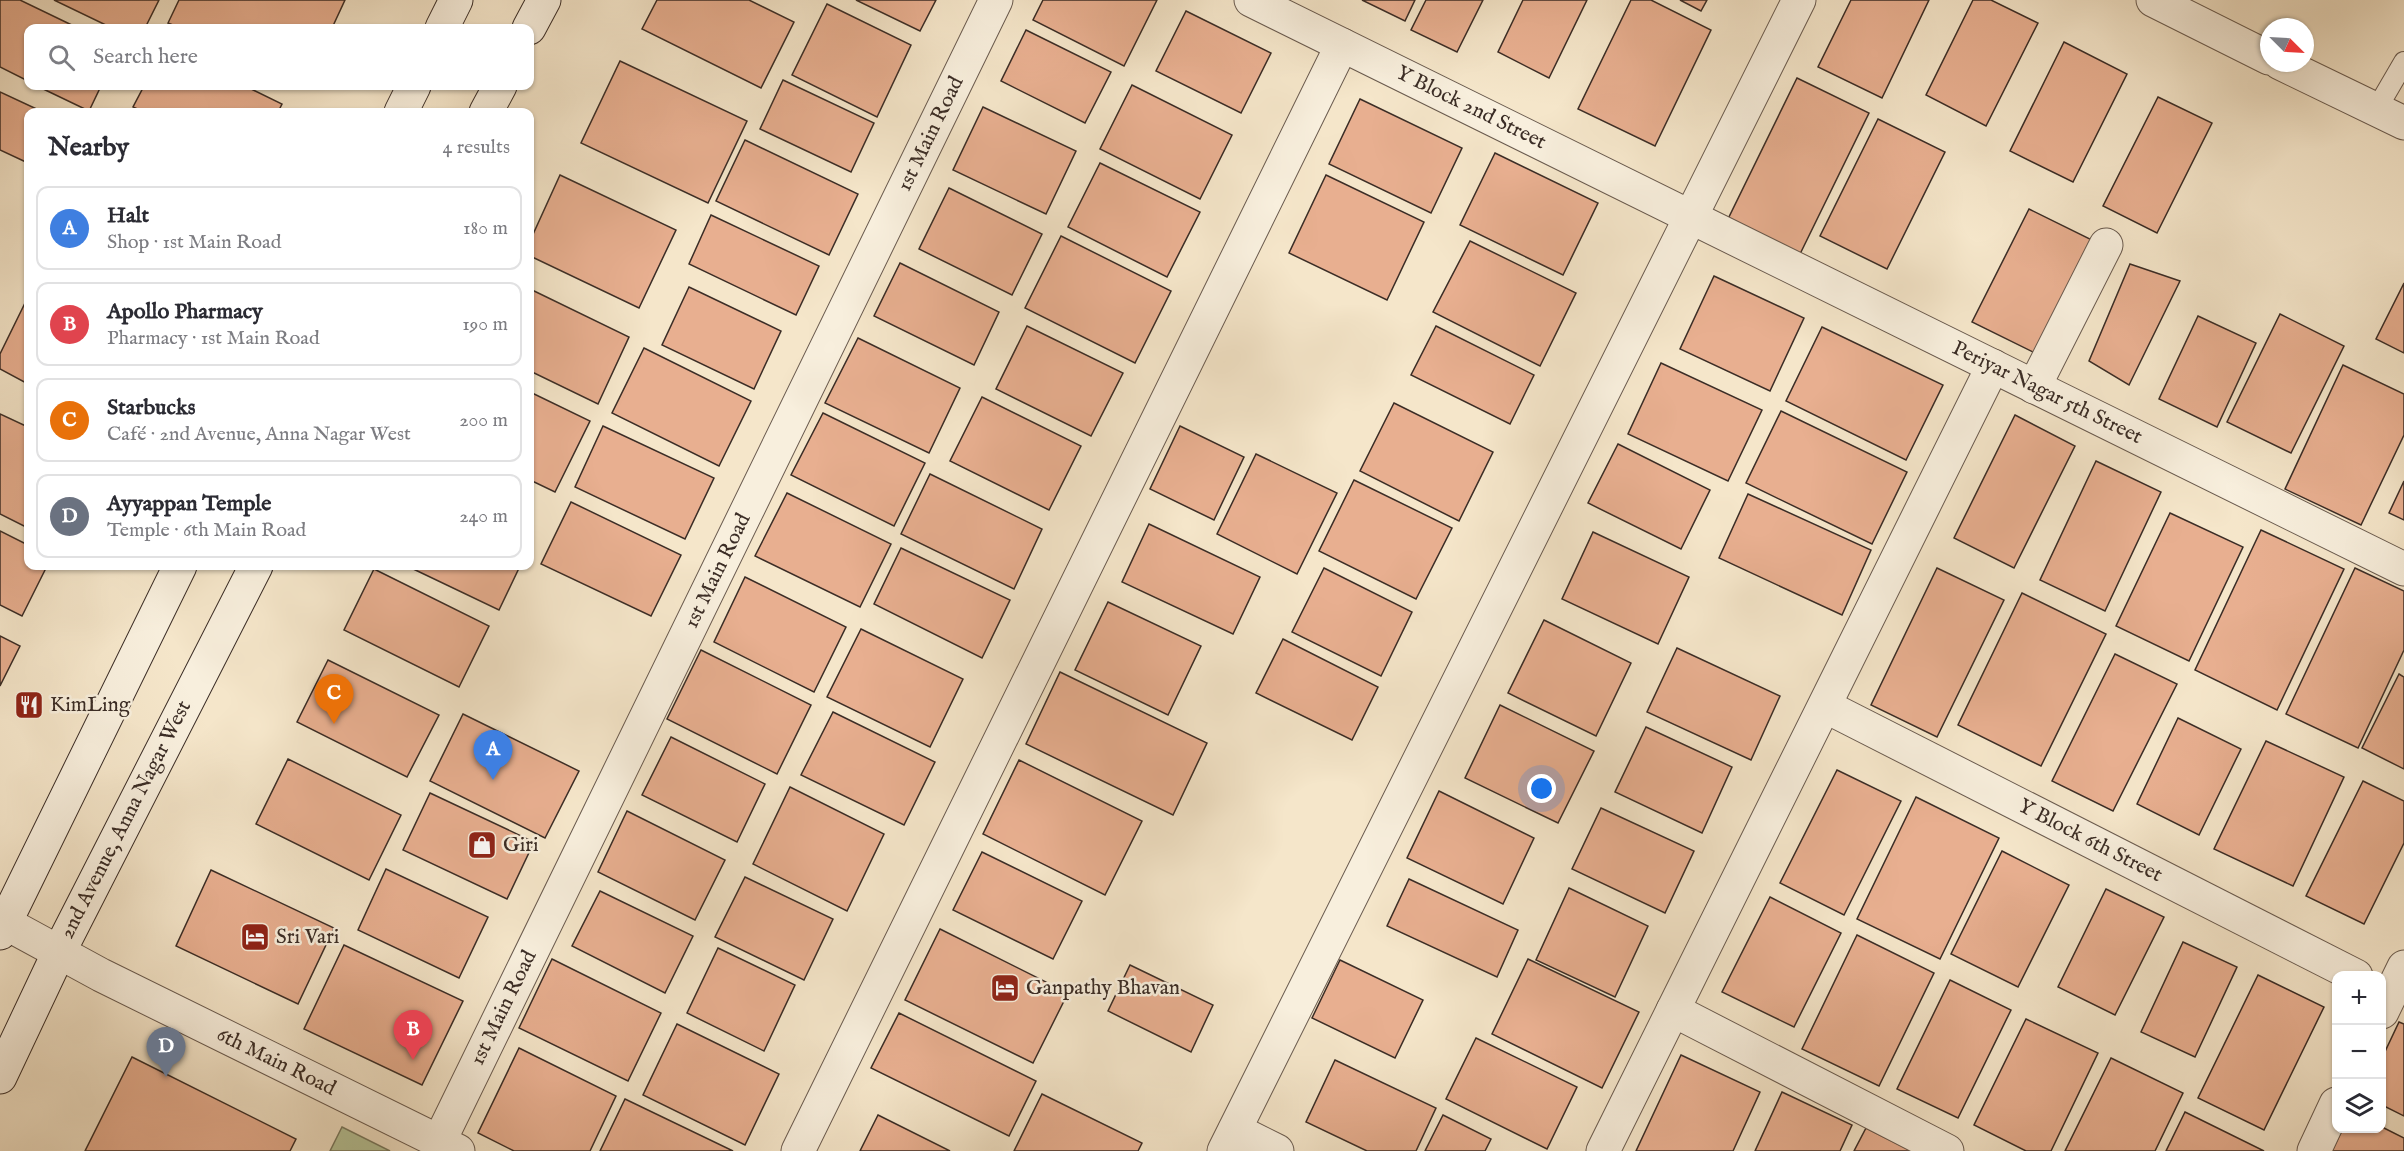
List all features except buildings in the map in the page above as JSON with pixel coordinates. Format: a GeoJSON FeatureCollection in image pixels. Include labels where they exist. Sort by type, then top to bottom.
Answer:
{"type":"FeatureCollection","features":[{"type":"Feature","properties":{"kind":"street"},"geometry":{"type":"LineString","coordinates":[[444,24],[456,0]]}},
{"type":"Feature","properties":{"kind":"street"},"geometry":{"type":"LineString","coordinates":[[531,24],[544,0]]}},
{"type":"Feature","properties":{"kind":"street","name":"1st Main Road"},"geometry":{"type":"LineString","coordinates":[[448,1146],[996,0]]}},
{"type":"Feature","properties":{"kind":"street","name":"Y Block 2nd Street"},"geometry":{"type":"LineString","coordinates":[[1251,0],[1691,217]]}},
{"type":"Feature","properties":{"kind":"street"},"geometry":{"type":"LineString","coordinates":[[1277,1151],[1230,1140],[1799,0]]}},
{"type":"Feature","properties":{"kind":"street"},"geometry":{"type":"LineString","coordinates":[[2153,0],[2260,54]]}},
{"type":"Feature","properties":{"kind":"street"},"geometry":{"type":"LineString","coordinates":[[798,1151],[1342,45]]}},
{"type":"Feature","properties":{"kind":"street"},"geometry":{"type":"LineString","coordinates":[[2299,72],[2390,116]]}},
{"type":"Feature","properties":{"kind":"street"},"geometry":{"type":"LineString","coordinates":[[403,108],[412,90]]}},
{"type":"Feature","properties":{"kind":"street"},"geometry":{"type":"LineString","coordinates":[[488,108],[498,90]]}},
{"type":"Feature","properties":{"kind":"street","name":"Periyar Nagar 5th Street"},"geometry":{"type":"LineString","coordinates":[[1691,217],[2404,569]]}},
{"type":"Feature","properties":{"kind":"street"},"geometry":{"type":"LineString","coordinates":[[2034,387],[2106,245]]}},
{"type":"Feature","properties":{"kind":"street"},"geometry":{"type":"LineString","coordinates":[[1603,1151],[1993,366]]}},
{"type":"Feature","properties":{"kind":"street"},"geometry":{"type":"LineString","coordinates":[[2,926],[178,570]]}},
{"type":"Feature","properties":{"kind":"street","name":"2nd Avenue, Anna Nagar West"},"geometry":{"type":"LineString","coordinates":[[0,1077],[59,952],[254,570]]}},
{"type":"Feature","properties":{"kind":"street","name":"Y Block 6th Street"},"geometry":{"type":"LineString","coordinates":[[1825,706],[2348,971]]}},
{"type":"Feature","properties":{"kind":"street","name":"6th Main Road"},"geometry":{"type":"LineString","coordinates":[[2,926],[59,952],[101,975],[448,1146]]}},
{"type":"Feature","properties":{"kind":"street"},"geometry":{"type":"LineString","coordinates":[[1673,1010],[1947,1151]]}},
{"type":"Feature","properties":{"kind":"street"},"geometry":{"type":"LineString","coordinates":[[2314,1151],[2332,1114]]}},
{"type":"Feature","properties":{"kind":"lane"},"geometry":{"type":"LineString","coordinates":[[2390,116],[2404,62]]}},
{"type":"Feature","properties":{"kind":"green space"},"geometry":{"type":"Polygon","coordinates":[[[342,1127],[390,1151],[330,1151],[342,1127]]]}},
{"type":"Feature","properties":{"kind":"place","name":"KimLing"},"geometry":{"type":"Point","coordinates":[29,705]}},
{"type":"Feature","properties":{"kind":"place","name":"Starbucks"},"geometry":{"type":"Point","coordinates":[334,724]}},
{"type":"Feature","properties":{"kind":"place","name":"Halt"},"geometry":{"type":"Point","coordinates":[493,780]}},
{"type":"Feature","properties":{"kind":"place","name":"Giri"},"geometry":{"type":"Point","coordinates":[482,845]}},
{"type":"Feature","properties":{"kind":"place","name":"Sri Vari"},"geometry":{"type":"Point","coordinates":[255,937]}},
{"type":"Feature","properties":{"kind":"place","name":"Ganpathy Bhavan"},"geometry":{"type":"Point","coordinates":[1005,988]}},
{"type":"Feature","properties":{"kind":"place","name":"Apollo Pharmacy"},"geometry":{"type":"Point","coordinates":[413,1060]}},
{"type":"Feature","properties":{"kind":"place","name":"Ayyappan Temple"},"geometry":{"type":"Point","coordinates":[166,1077]}}]}
